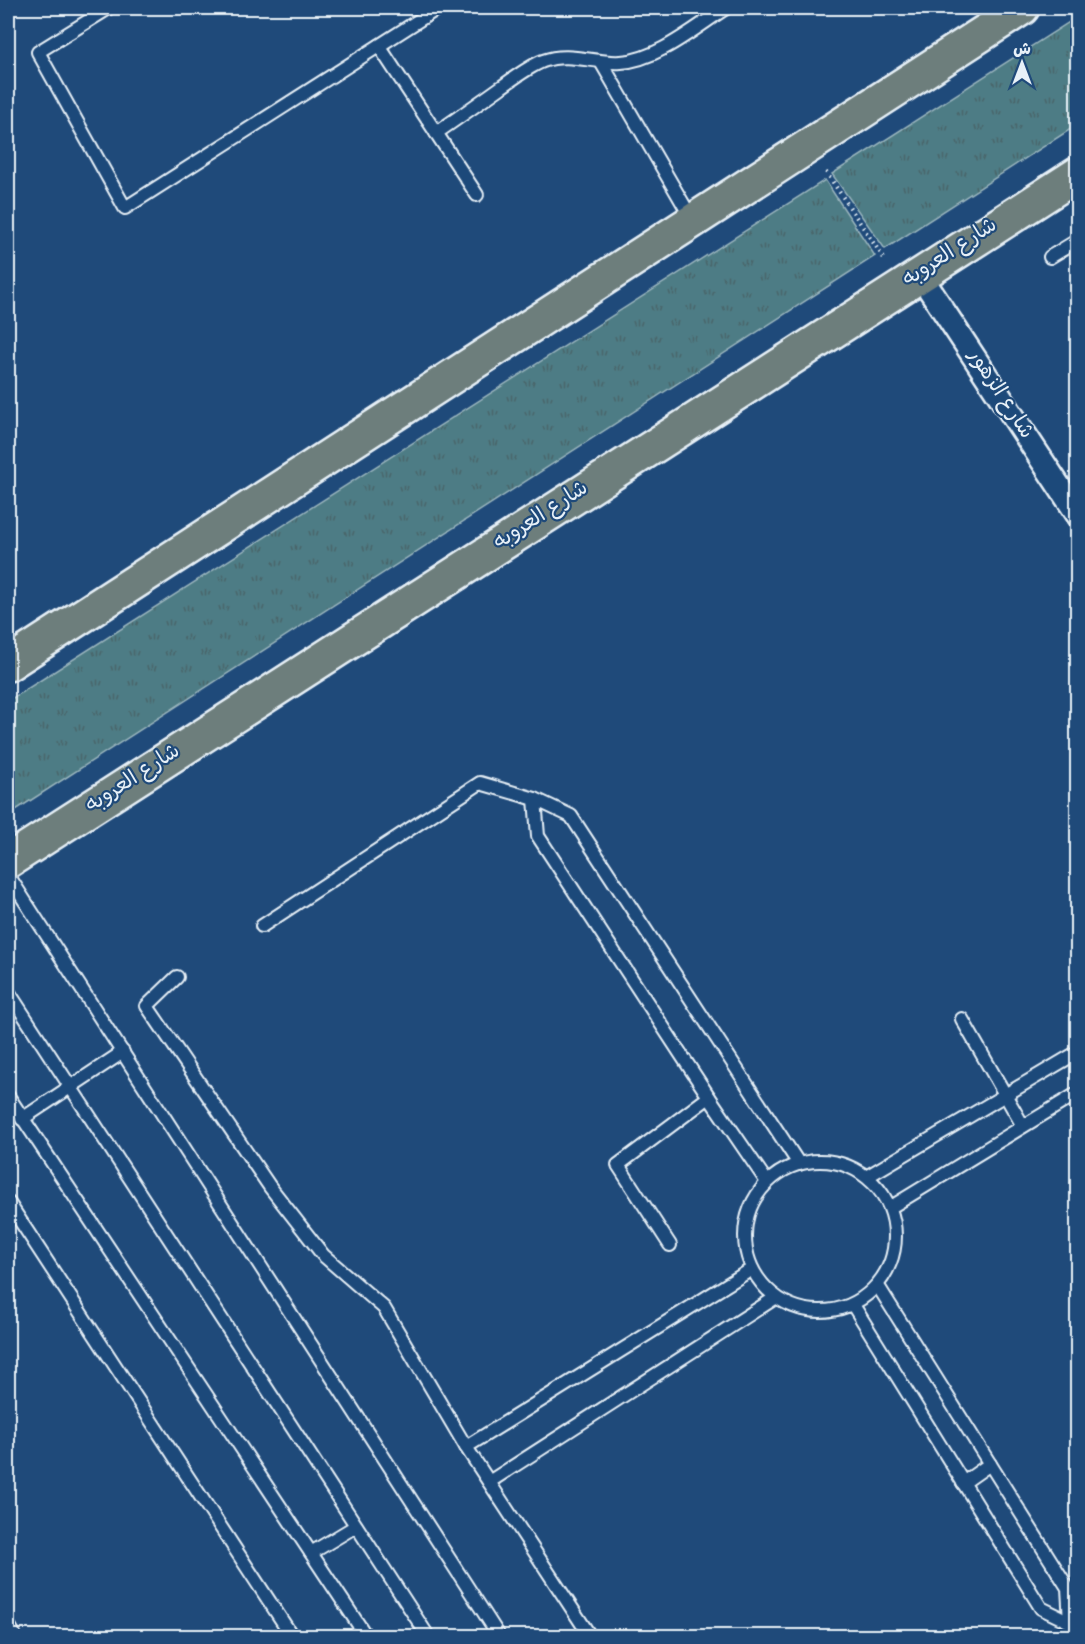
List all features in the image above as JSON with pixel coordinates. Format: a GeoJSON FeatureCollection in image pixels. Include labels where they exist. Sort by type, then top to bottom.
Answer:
{"type":"FeatureCollection","features":[{"type":"Feature","properties":{"kind":"highway"},"geometry":{"type":"LineString","coordinates":[[8,664],[1022,8]]}},
{"type":"Feature","properties":{"kind":"highway","name":"شارع العروبه"},"geometry":{"type":"LineString","coordinates":[[8,861],[1077,174]]}},
{"type":"Feature","properties":{"kind":"street","name":"شارع الزهور"},"geometry":{"type":"LineString","coordinates":[[911,280],[1077,515]]}},
{"type":"Feature","properties":{"kind":"lane"},"geometry":{"type":"LineString","coordinates":[[109,8],[38,52],[125,208],[438,8]]}},
{"type":"Feature","properties":{"kind":"lane"},"geometry":{"type":"LineString","coordinates":[[436,133],[527,69],[544,60],[563,57],[621,62],[642,58],[660,50],[726,8]]}},
{"type":"Feature","properties":{"kind":"lane"},"geometry":{"type":"LineString","coordinates":[[379,45],[477,195]]}},
{"type":"Feature","properties":{"kind":"lane"},"geometry":{"type":"LineString","coordinates":[[601,62],[693,221]]}},
{"type":"Feature","properties":{"kind":"lane"},"geometry":{"type":"LineString","coordinates":[[1050,257],[1077,240]]}},
{"type":"Feature","properties":{"kind":"lane"},"geometry":{"type":"LineString","coordinates":[[262,926],[480,783],[535,799],[571,816],[799,1164]]}},
{"type":"Feature","properties":{"kind":"lane"},"geometry":{"type":"LineString","coordinates":[[535,799],[538,836],[767,1182]]}},
{"type":"Feature","properties":{"kind":"lane"},"geometry":{"type":"LineString","coordinates":[[8,875],[499,1636]]}},
{"type":"Feature","properties":{"kind":"lane"},"geometry":{"type":"LineString","coordinates":[[177,977],[147,1006],[270,1187],[323,1255],[384,1308],[466,1447],[590,1636]]}},
{"type":"Feature","properties":{"kind":"lane"},"geometry":{"type":"LineString","coordinates":[[8,991],[428,1636]]}},
{"type":"Feature","properties":{"kind":"lane"},"geometry":{"type":"LineString","coordinates":[[962,1019],[1023,1126]]}},
{"type":"Feature","properties":{"kind":"lane"},"geometry":{"type":"LineString","coordinates":[[22,1119],[123,1052]]}},
{"type":"Feature","properties":{"kind":"lane"},"geometry":{"type":"LineString","coordinates":[[867,1176],[1077,1052]]}},
{"type":"Feature","properties":{"kind":"lane"},"geometry":{"type":"LineString","coordinates":[[891,1207],[1077,1093]]}},
{"type":"Feature","properties":{"kind":"lane"},"geometry":{"type":"LineString","coordinates":[[8,1096],[366,1636]]}},
{"type":"Feature","properties":{"kind":"lane"},"geometry":{"type":"LineString","coordinates":[[670,1245],[618,1165],[709,1097]]}},
{"type":"Feature","properties":{"kind":"lane"},"geometry":{"type":"LineString","coordinates":[[823,1161],[847,1165],[867,1176],[891,1207],[897,1234],[892,1262],[878,1286],[853,1305],[827,1312],[800,1310],[775,1298],[752,1269],[745,1246],[746,1222],[754,1199],[767,1182],[782,1171],[799,1164],[823,1161]]}},
{"type":"Feature","properties":{"kind":"lane"},"geometry":{"type":"LineString","coordinates":[[8,1202],[292,1636]]}},
{"type":"Feature","properties":{"kind":"lane"},"geometry":{"type":"LineString","coordinates":[[466,1447],[752,1269]]}},
{"type":"Feature","properties":{"kind":"lane"},"geometry":{"type":"LineString","coordinates":[[878,1286],[1068,1588],[1070,1622],[1077,1634]]}},
{"type":"Feature","properties":{"kind":"lane"},"geometry":{"type":"LineString","coordinates":[[489,1482],[775,1298]]}},
{"type":"Feature","properties":{"kind":"lane"},"geometry":{"type":"LineString","coordinates":[[853,1305],[1041,1608],[1070,1622]]}},
{"type":"Feature","properties":{"kind":"lane"},"geometry":{"type":"LineString","coordinates":[[963,1483],[990,1464]]}},
{"type":"Feature","properties":{"kind":"lane"},"geometry":{"type":"LineString","coordinates":[[311,1553],[356,1526]]}},
{"type":"Feature","properties":{"kind":"lane"},"geometry":{"type":"LineString","coordinates":[[8,1624],[15,1636]]}},
{"type":"Feature","properties":{"kind":"path"},"geometry":{"type":"LineString","coordinates":[[808,146],[911,280]]}},
{"type":"Feature","properties":{"kind":"green space"},"geometry":{"type":"Polygon","coordinates":[[[1077,17],[1077,125],[885,249],[832,174],[1077,17]]]}},
{"type":"Feature","properties":{"kind":"green space"},"geometry":{"type":"Polygon","coordinates":[[[825,180],[875,256],[8,815],[8,701],[825,180]]]}}]}
